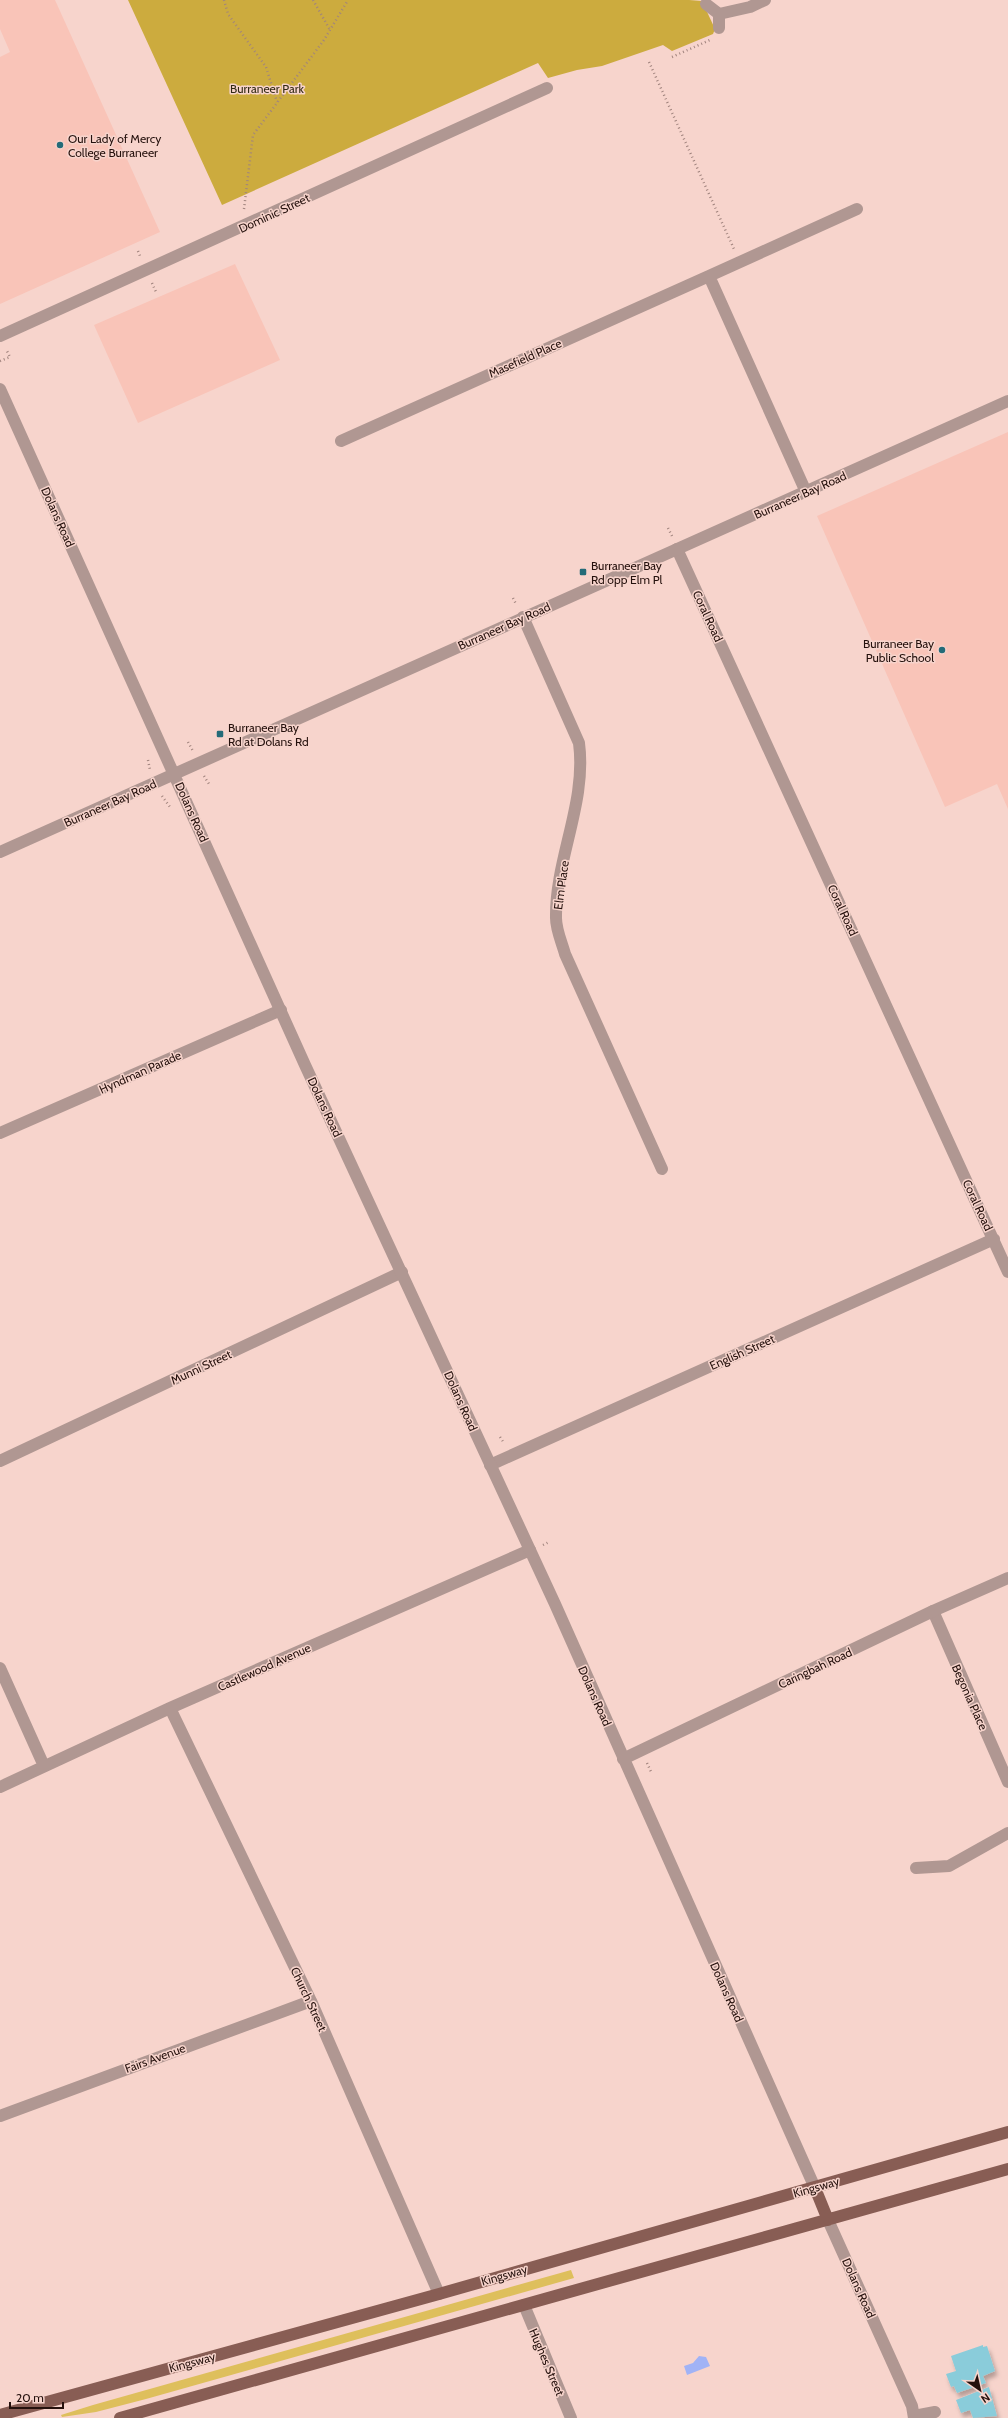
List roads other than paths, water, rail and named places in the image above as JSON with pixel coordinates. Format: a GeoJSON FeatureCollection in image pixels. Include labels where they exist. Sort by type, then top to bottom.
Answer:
{"type":"FeatureCollection","features":[{"type":"Feature","properties":{"kind":"main road","name":"Kingsway"},"geometry":{"type":"LineString","coordinates":[[0,2415],[439,2294],[1008,2132]]}},
{"type":"Feature","properties":{"kind":"main road"},"geometry":{"type":"LineString","coordinates":[[120,2418],[1008,2169]]}},
{"type":"Feature","properties":{"kind":"main road","name":"Dolans Road"},"geometry":{"type":"LineString","coordinates":[[815,2188],[828,2220]]}},
{"type":"Feature","properties":{"kind":"street"},"geometry":{"type":"LineString","coordinates":[[719,14],[750,6],[765,0]]}},
{"type":"Feature","properties":{"kind":"street"},"geometry":{"type":"LineString","coordinates":[[706,4],[719,14]]}},
{"type":"Feature","properties":{"kind":"street"},"geometry":{"type":"LineString","coordinates":[[719,14],[719,28]]}},
{"type":"Feature","properties":{"kind":"street","name":"Dominic Street"},"geometry":{"type":"LineString","coordinates":[[0,336],[547,88]]}},
{"type":"Feature","properties":{"kind":"street","name":"Masefield Place"},"geometry":{"type":"LineString","coordinates":[[341,441],[857,209]]}},
{"type":"Feature","properties":{"kind":"street"},"geometry":{"type":"LineString","coordinates":[[709,276],[806,492]]}},
{"type":"Feature","properties":{"kind":"street","name":"Dolans Road"},"geometry":{"type":"LineString","coordinates":[[0,389],[281,1010],[530,1550],[815,2188]]}},
{"type":"Feature","properties":{"kind":"street","name":"Burraneer Bay Road"},"geometry":{"type":"LineString","coordinates":[[0,852],[1008,401]]}},
{"type":"Feature","properties":{"kind":"street","name":"Coral Road"},"geometry":{"type":"LineString","coordinates":[[677,549],[1008,1272]]}},
{"type":"Feature","properties":{"kind":"street","name":"Elm Place"},"geometry":{"type":"LineString","coordinates":[[523,617],[579,743],[582,765],[579,792],[558,890],[556,920],[565,954],[662,1169]]}},
{"type":"Feature","properties":{"kind":"street","name":"Hyndman Parade"},"geometry":{"type":"LineString","coordinates":[[0,1133],[281,1010]]}},
{"type":"Feature","properties":{"kind":"street","name":"English Street"},"geometry":{"type":"LineString","coordinates":[[490,1465],[994,1239]]}},
{"type":"Feature","properties":{"kind":"street","name":"Munni Street"},"geometry":{"type":"LineString","coordinates":[[0,1461],[402,1272]]}},
{"type":"Feature","properties":{"kind":"street","name":"Castlewood Avenue"},"geometry":{"type":"LineString","coordinates":[[0,1787],[170,1708],[530,1550]]}},
{"type":"Feature","properties":{"kind":"street","name":"Caringbah Road"},"geometry":{"type":"LineString","coordinates":[[623,1759],[933,1611],[1008,1578]]}},
{"type":"Feature","properties":{"kind":"street","name":"Begonia Place"},"geometry":{"type":"LineString","coordinates":[[933,1611],[1008,1782]]}},
{"type":"Feature","properties":{"kind":"street"},"geometry":{"type":"LineString","coordinates":[[0,1668],[44,1766]]}},
{"type":"Feature","properties":{"kind":"street","name":"Church Street"},"geometry":{"type":"LineString","coordinates":[[170,1708],[311,2001],[439,2294]]}},
{"type":"Feature","properties":{"kind":"street"},"geometry":{"type":"LineString","coordinates":[[916,1868],[949,1866],[1008,1833]]}},
{"type":"Feature","properties":{"kind":"street","name":"Fairs Avenue"},"geometry":{"type":"LineString","coordinates":[[0,2116],[311,2001]]}},
{"type":"Feature","properties":{"kind":"street","name":"Dolans Road"},"geometry":{"type":"LineString","coordinates":[[828,2220],[912,2406],[914,2417],[935,2412]]}},
{"type":"Feature","properties":{"kind":"street","name":"Hughes Street"},"geometry":{"type":"LineString","coordinates":[[524,2305],[571,2418]]}},
{"type":"Feature","properties":{"kind":"water"},"geometry":{"type":"Polygon","coordinates":[[[699,2356],[706,2357],[710,2366],[687,2375],[684,2366],[693,2363],[699,2356]]]}},
{"type":"Feature","properties":{"kind":"place","name":"Our Lady of Mercy College Burraneer"},"geometry":{"type":"Point","coordinates":[60,145]}},
{"type":"Feature","properties":{"kind":"place","name":"Burraneer Bay Rd opp Elm Pl"},"geometry":{"type":"Point","coordinates":[583,572]}},
{"type":"Feature","properties":{"kind":"place","name":"Burraneer Bay Public School"},"geometry":{"type":"Point","coordinates":[942,650]}},
{"type":"Feature","properties":{"kind":"place","name":"Burraneer Bay Rd at Dolans Rd"},"geometry":{"type":"Point","coordinates":[220,734]}},
{"type":"Feature","properties":{"kind":"park label","name":"Burraneer Park"},"geometry":{"type":"Point","coordinates":[267,88]}}]}
